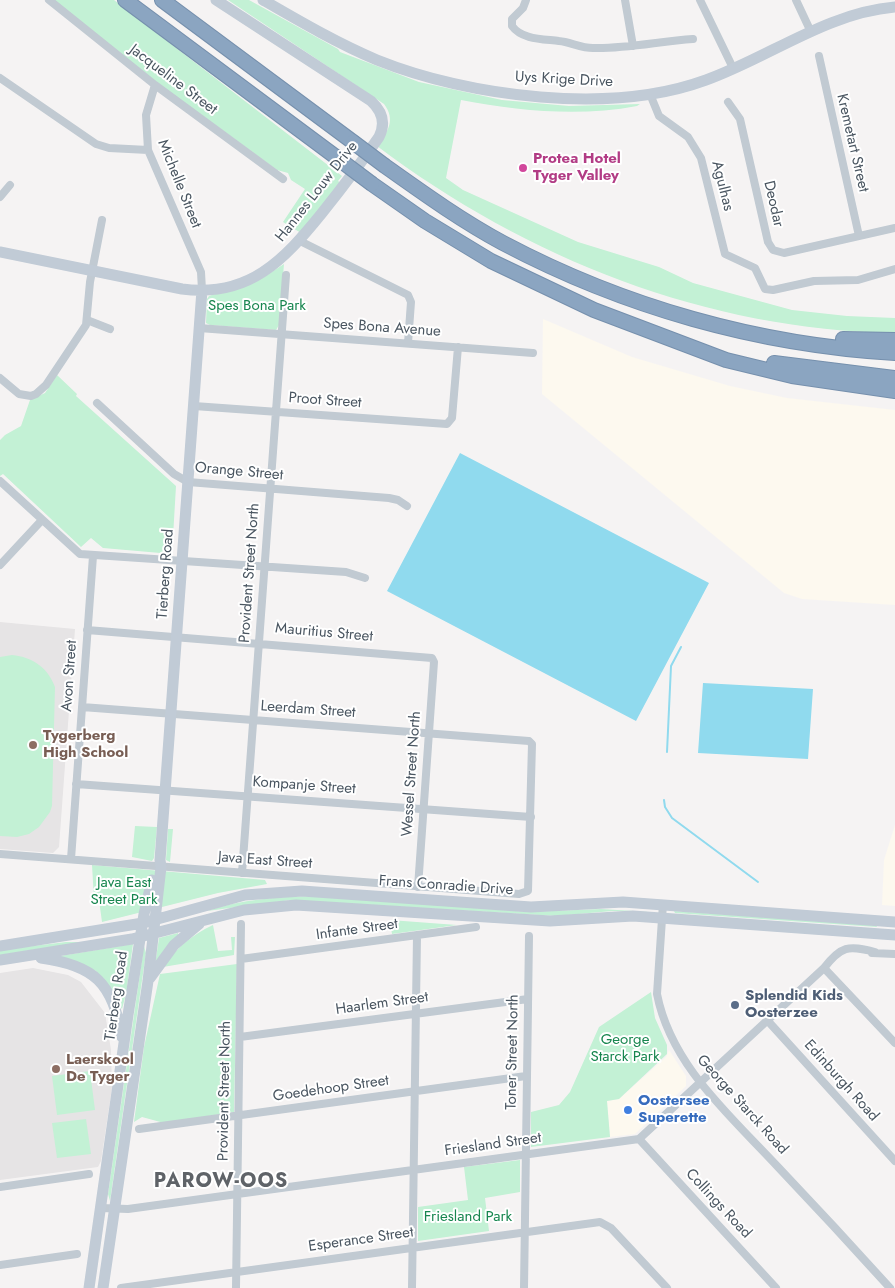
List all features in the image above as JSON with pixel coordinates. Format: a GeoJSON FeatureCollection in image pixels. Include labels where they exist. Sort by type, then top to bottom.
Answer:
{"type":"FeatureCollection","features":[{"type":"Feature","properties":{"kind":"highway"},"geometry":{"type":"LineString","coordinates":[[125,0],[372,184],[425,221],[491,261],[558,294],[726,360],[846,386],[895,391]]}},
{"type":"Feature","properties":{"kind":"highway"},"geometry":{"type":"LineString","coordinates":[[162,0],[431,199],[502,242],[535,259],[635,301],[725,328],[805,343],[895,353]]}},
{"type":"Feature","properties":{"kind":"highway"},"geometry":{"type":"LineString","coordinates":[[633,325],[686,342],[776,363],[895,378]]}},
{"type":"Feature","properties":{"kind":"highway"},"geometry":{"type":"LineString","coordinates":[[725,328],[848,340],[895,340]]}},
{"type":"Feature","properties":{"kind":"main road","name":"Hannes Louw Drive"},"geometry":{"type":"LineString","coordinates":[[0,252],[182,289],[202,290],[228,286],[257,276],[282,260],[300,241],[379,137],[383,126],[382,115],[371,101],[216,0]]}},
{"type":"Feature","properties":{"kind":"main road","name":"Uys Krige Drive"},"geometry":{"type":"LineString","coordinates":[[263,0],[314,30],[355,50],[389,64],[428,76],[489,90],[553,97],[600,98],[650,94],[705,80],[854,14],[895,6]]}},
{"type":"Feature","properties":{"kind":"main road","name":"Tierberg Road"},"geometry":{"type":"LineString","coordinates":[[102,1288],[148,981],[155,920],[202,290]]}},
{"type":"Feature","properties":{"kind":"main road","name":"Tierberg Road"},"geometry":{"type":"LineString","coordinates":[[89,1288],[143,923],[159,864]]}},
{"type":"Feature","properties":{"kind":"main road","name":"Frans Conradie Drive"},"geometry":{"type":"LineString","coordinates":[[0,946],[143,923],[245,895],[302,891],[531,907],[624,902],[663,904],[895,922]]}},
{"type":"Feature","properties":{"kind":"main road","name":"Frans Conradie Drive"},"geometry":{"type":"LineString","coordinates":[[0,960],[153,934],[244,910],[296,905],[531,920],[618,916],[662,918],[895,935]]}},
{"type":"Feature","properties":{"kind":"main road"},"geometry":{"type":"LineString","coordinates":[[148,981],[174,945],[204,920]]}},
{"type":"Feature","properties":{"kind":"main road"},"geometry":{"type":"LineString","coordinates":[[26,956],[73,964],[99,980],[112,997],[116,1008],[124,1051]]}},
{"type":"Feature","properties":{"kind":"street","name":"Jacqueline Street"},"geometry":{"type":"LineString","coordinates":[[49,0],[155,86],[283,179]]}},
{"type":"Feature","properties":{"kind":"street"},"geometry":{"type":"LineString","coordinates":[[526,0],[523,8],[511,22],[513,28],[522,34],[541,40],[561,41],[590,48],[633,46],[694,38]]}},
{"type":"Feature","properties":{"kind":"street"},"geometry":{"type":"LineString","coordinates":[[625,0],[633,46]]}},
{"type":"Feature","properties":{"kind":"street"},"geometry":{"type":"LineString","coordinates":[[700,0],[733,68]]}},
{"type":"Feature","properties":{"kind":"street"},"geometry":{"type":"LineString","coordinates":[[796,0],[811,32]]}},
{"type":"Feature","properties":{"kind":"street","name":"Kremetart Street"},"geometry":{"type":"LineString","coordinates":[[819,56],[859,236]]}},
{"type":"Feature","properties":{"kind":"street"},"geometry":{"type":"LineString","coordinates":[[0,78],[96,144],[109,148],[148,150]]}},
{"type":"Feature","properties":{"kind":"street","name":"Michelle Street"},"geometry":{"type":"LineString","coordinates":[[155,86],[146,115],[148,150],[200,272],[202,290]]}},
{"type":"Feature","properties":{"kind":"street","name":"Agulhas"},"geometry":{"type":"LineString","coordinates":[[650,94],[654,110],[661,120],[688,137],[702,158],[726,255],[755,268],[762,286],[768,290],[814,281],[858,280],[895,269]]}},
{"type":"Feature","properties":{"kind":"street","name":"Deodar"},"geometry":{"type":"LineString","coordinates":[[728,102],[740,119],[768,242],[771,248],[784,253],[895,228]]}},
{"type":"Feature","properties":{"kind":"street"},"geometry":{"type":"LineString","coordinates":[[0,197],[10,185]]}},
{"type":"Feature","properties":{"kind":"street"},"geometry":{"type":"LineString","coordinates":[[0,378],[22,396],[31,396],[40,392],[87,320],[92,270],[102,220]]}},
{"type":"Feature","properties":{"kind":"street"},"geometry":{"type":"LineString","coordinates":[[300,241],[408,295],[411,302],[408,344]]}},
{"type":"Feature","properties":{"kind":"street","name":"Provident Street North"},"geometry":{"type":"LineString","coordinates":[[242,873],[286,275]]}},
{"type":"Feature","properties":{"kind":"street"},"geometry":{"type":"LineString","coordinates":[[87,320],[110,329]]}},
{"type":"Feature","properties":{"kind":"street","name":"Spes Bona Avenue"},"geometry":{"type":"LineString","coordinates":[[199,328],[533,353]]}},
{"type":"Feature","properties":{"kind":"street","name":"Proot Street"},"geometry":{"type":"LineString","coordinates":[[194,406],[450,423],[458,347]]}},
{"type":"Feature","properties":{"kind":"street","name":"Orange Street"},"geometry":{"type":"LineString","coordinates":[[97,403],[174,474],[188,482],[389,498],[398,500],[408,506]]}},
{"type":"Feature","properties":{"kind":"street"},"geometry":{"type":"LineString","coordinates":[[0,481],[76,551],[93,556],[106,554],[346,572],[365,578]]}},
{"type":"Feature","properties":{"kind":"street"},"geometry":{"type":"LineString","coordinates":[[0,565],[42,520]]}},
{"type":"Feature","properties":{"kind":"street","name":"Avon Street"},"geometry":{"type":"LineString","coordinates":[[71,859],[93,556]]}},
{"type":"Feature","properties":{"kind":"street","name":"Mauritius Street"},"geometry":{"type":"LineString","coordinates":[[87,630],[428,656],[434,662]]}},
{"type":"Feature","properties":{"kind":"street","name":"Wessel Street North"},"geometry":{"type":"LineString","coordinates":[[418,887],[434,662]]}},
{"type":"Feature","properties":{"kind":"street","name":"Leerdam Street"},"geometry":{"type":"LineString","coordinates":[[82,707],[528,740],[532,743],[531,817]]}},
{"type":"Feature","properties":{"kind":"street","name":"Kompanje Street"},"geometry":{"type":"LineString","coordinates":[[76,784],[531,817]]}},
{"type":"Feature","properties":{"kind":"street","name":"Java East Street"},"geometry":{"type":"LineString","coordinates":[[0,854],[159,864],[242,873],[519,894],[528,891],[531,817]]}},
{"type":"Feature","properties":{"kind":"street","name":"George Starck Road"},"geometry":{"type":"LineString","coordinates":[[663,904],[657,976],[660,1009],[676,1048],[699,1081],[890,1288]]}},
{"type":"Feature","properties":{"kind":"street","name":"Provident Street North"},"geometry":{"type":"LineString","coordinates":[[236,1288],[241,924]]}},
{"type":"Feature","properties":{"kind":"street","name":"Infante Street"},"geometry":{"type":"LineString","coordinates":[[241,960],[476,927]]}},
{"type":"Feature","properties":{"kind":"street"},"geometry":{"type":"LineString","coordinates":[[412,1288],[417,935]]}},
{"type":"Feature","properties":{"kind":"street","name":"Toner Street North"},"geometry":{"type":"LineString","coordinates":[[524,1288],[529,936]]}},
{"type":"Feature","properties":{"kind":"street"},"geometry":{"type":"LineString","coordinates":[[639,1139],[699,1081],[826,965],[845,952],[895,954]]}},
{"type":"Feature","properties":{"kind":"street"},"geometry":{"type":"LineString","coordinates":[[826,965],[895,1043]]}},
{"type":"Feature","properties":{"kind":"street","name":"Haarlem Street"},"geometry":{"type":"LineString","coordinates":[[240,1037],[528,999]]}},
{"type":"Feature","properties":{"kind":"street","name":"Edinburgh Road"},"geometry":{"type":"LineString","coordinates":[[767,1020],[895,1161]]}},
{"type":"Feature","properties":{"kind":"street","name":"Goedehoop Street"},"geometry":{"type":"LineString","coordinates":[[139,1129],[526,1076]]}},
{"type":"Feature","properties":{"kind":"street","name":"Friesland Street"},"geometry":{"type":"LineString","coordinates":[[101,1211],[114,1212],[639,1139]]}},
{"type":"Feature","properties":{"kind":"street","name":"Collings Road"},"geometry":{"type":"LineString","coordinates":[[639,1139],[776,1288]]}},
{"type":"Feature","properties":{"kind":"street"},"geometry":{"type":"LineString","coordinates":[[0,1187],[89,1174]]}},
{"type":"Feature","properties":{"kind":"street","name":"Esperance Street"},"geometry":{"type":"LineString","coordinates":[[120,1288],[412,1247],[604,1223],[612,1228],[667,1288]]}},
{"type":"Feature","properties":{"kind":"street"},"geometry":{"type":"LineString","coordinates":[[0,1265],[77,1254]]}},
{"type":"Feature","properties":{"kind":"shaded area"},"geometry":{"type":"Polygon","coordinates":[[[543,319],[632,357],[730,386],[787,398],[895,410],[895,605],[802,599],[784,593],[542,394],[543,319]]]}},
{"type":"Feature","properties":{"kind":"shaded area","name":"Tygerberg High School"},"geometry":{"type":"Polygon","coordinates":[[[0,622],[75,629],[59,847],[53,853],[0,849],[0,622]]]}},
{"type":"Feature","properties":{"kind":"shaded area"},"geometry":{"type":"Polygon","coordinates":[[[895,825],[895,906],[882,905],[884,860],[895,825]]]}},
{"type":"Feature","properties":{"kind":"shaded area","name":"Laerskool De Tyger"},"geometry":{"type":"Polygon","coordinates":[[[33,968],[68,975],[81,982],[105,1013],[111,1050],[112,1088],[101,1161],[98,1167],[0,1180],[0,973],[33,968]]]}},
{"type":"Feature","properties":{"kind":"shaded area"},"geometry":{"type":"Polygon","coordinates":[[[669,1050],[686,1076],[686,1086],[635,1134],[610,1137],[607,1101],[619,1099],[666,1057],[669,1050]]]}},
{"type":"Feature","properties":{"kind":"green space"},"geometry":{"type":"Polygon","coordinates":[[[54,0],[114,0],[342,176],[338,181],[341,183],[301,233],[283,222],[305,189],[291,180],[288,173],[277,170],[155,81],[54,0]]]}},
{"type":"Feature","properties":{"kind":"green space"},"geometry":{"type":"Polygon","coordinates":[[[228,0],[249,0],[338,49],[340,52],[419,82],[502,100],[569,106],[640,104],[615,109],[571,112],[527,110],[461,100],[446,178],[463,190],[578,242],[659,267],[693,283],[792,310],[847,316],[895,318],[895,333],[825,329],[756,318],[688,302],[622,281],[557,254],[495,222],[435,186],[377,146],[387,131],[390,121],[390,115],[384,104],[228,0]]]}},
{"type":"Feature","properties":{"kind":"green space","name":"Spes Bona Park"},"geometry":{"type":"Polygon","coordinates":[[[284,264],[279,325],[276,330],[210,325],[206,323],[207,299],[209,296],[264,277],[284,264]]]}},
{"type":"Feature","properties":{"kind":"green space"},"geometry":{"type":"Polygon","coordinates":[[[57,375],[77,394],[76,396],[176,486],[172,554],[103,548],[91,538],[81,547],[3,474],[0,476],[0,440],[21,426],[30,400],[45,393],[57,375]]]}},
{"type":"Feature","properties":{"kind":"green space"},"geometry":{"type":"Polygon","coordinates":[[[12,655],[27,658],[39,665],[48,674],[55,687],[52,806],[39,827],[29,834],[17,837],[0,836],[0,657],[12,655]]]}},
{"type":"Feature","properties":{"kind":"green space"},"geometry":{"type":"Polygon","coordinates":[[[135,826],[157,827],[154,858],[152,861],[132,857],[135,826]]]}},
{"type":"Feature","properties":{"kind":"green space"},"geometry":{"type":"Polygon","coordinates":[[[168,829],[173,829],[170,862],[166,860],[168,829]]]}},
{"type":"Feature","properties":{"kind":"green space","name":"Java East Street Park"},"geometry":{"type":"Polygon","coordinates":[[[92,865],[265,880],[267,884],[218,893],[102,922],[99,900],[94,899],[92,865]]]}},
{"type":"Feature","properties":{"kind":"green space"},"geometry":{"type":"Polygon","coordinates":[[[314,896],[529,912],[601,909],[650,912],[612,911],[556,916],[291,900],[207,911],[260,899],[314,896]]]}},
{"type":"Feature","properties":{"kind":"green space"},"geometry":{"type":"Polygon","coordinates":[[[674,911],[876,925],[877,927],[675,913],[674,911]]]}},
{"type":"Feature","properties":{"kind":"green space"},"geometry":{"type":"Polygon","coordinates":[[[390,920],[457,925],[392,934],[390,920]]]}},
{"type":"Feature","properties":{"kind":"green space"},"geometry":{"type":"Polygon","coordinates":[[[213,925],[218,951],[232,950],[231,937],[235,937],[234,955],[163,967],[185,942],[213,925]]]}},
{"type":"Feature","properties":{"kind":"green space"},"geometry":{"type":"Polygon","coordinates":[[[178,933],[178,935],[155,965],[159,938],[178,933]]]}},
{"type":"Feature","properties":{"kind":"green space"},"geometry":{"type":"Polygon","coordinates":[[[66,942],[83,942],[0,955],[0,950],[66,942]]]}},
{"type":"Feature","properties":{"kind":"green space"},"geometry":{"type":"Polygon","coordinates":[[[133,944],[122,1009],[96,971],[60,956],[133,944]]]}},
{"type":"Feature","properties":{"kind":"green space"},"geometry":{"type":"Polygon","coordinates":[[[144,946],[146,953],[110,1201],[108,1194],[144,946]]]}},
{"type":"Feature","properties":{"kind":"green space"},"geometry":{"type":"Polygon","coordinates":[[[237,964],[234,1112],[164,1123],[142,1117],[134,1122],[144,1047],[160,974],[237,964]]]}},
{"type":"Feature","properties":{"kind":"green space","name":"George Starck Park"},"geometry":{"type":"Polygon","coordinates":[[[651,992],[655,1018],[667,1045],[667,1054],[619,1099],[607,1101],[610,1137],[531,1147],[531,1112],[559,1105],[570,1092],[599,1027],[651,992]]]}},
{"type":"Feature","properties":{"kind":"green space"},"geometry":{"type":"Polygon","coordinates":[[[90,1071],[95,1110],[57,1115],[52,1076],[90,1071]]]}},
{"type":"Feature","properties":{"kind":"green space"},"geometry":{"type":"Polygon","coordinates":[[[86,1119],[91,1154],[57,1158],[52,1123],[86,1119]]]}},
{"type":"Feature","properties":{"kind":"green space","name":"Friesland Park"},"geometry":{"type":"Polygon","coordinates":[[[520,1160],[520,1192],[485,1198],[489,1231],[418,1241],[418,1207],[468,1200],[464,1167],[520,1160]]]}},
{"type":"Feature","properties":{"kind":"water"},"geometry":{"type":"Polygon","coordinates":[[[460,453],[709,583],[636,721],[387,591],[460,453]]]}},
{"type":"Feature","properties":{"kind":"water"},"geometry":{"type":"Polygon","coordinates":[[[703,683],[813,689],[808,759],[698,753],[703,683]]]}},
{"type":"Feature","properties":{"kind":"waterway"},"geometry":{"type":"LineString","coordinates":[[667,752],[671,666],[681,647]]}},
{"type":"Feature","properties":{"kind":"waterway"},"geometry":{"type":"LineString","coordinates":[[664,800],[665,807],[672,818],[758,882]]}},
{"type":"Feature","properties":{"kind":"place","name":"Protea Hotel Tyger Valley"},"geometry":{"type":"Point","coordinates":[523,168]}},
{"type":"Feature","properties":{"kind":"place","name":"Tygerberg High School"},"geometry":{"type":"Point","coordinates":[33,745]}},
{"type":"Feature","properties":{"kind":"place","name":"Splendid Kids Oosterzee"},"geometry":{"type":"Point","coordinates":[735,1005]}},
{"type":"Feature","properties":{"kind":"place","name":"Laerskool De Tyger"},"geometry":{"type":"Point","coordinates":[56,1069]}},
{"type":"Feature","properties":{"kind":"place","name":"Oostersee Superette"},"geometry":{"type":"Point","coordinates":[628,1110]}},
{"type":"Feature","properties":{"kind":"district","name":"PAROW-OOS"},"geometry":{"type":"Point","coordinates":[221,1182]}}]}
